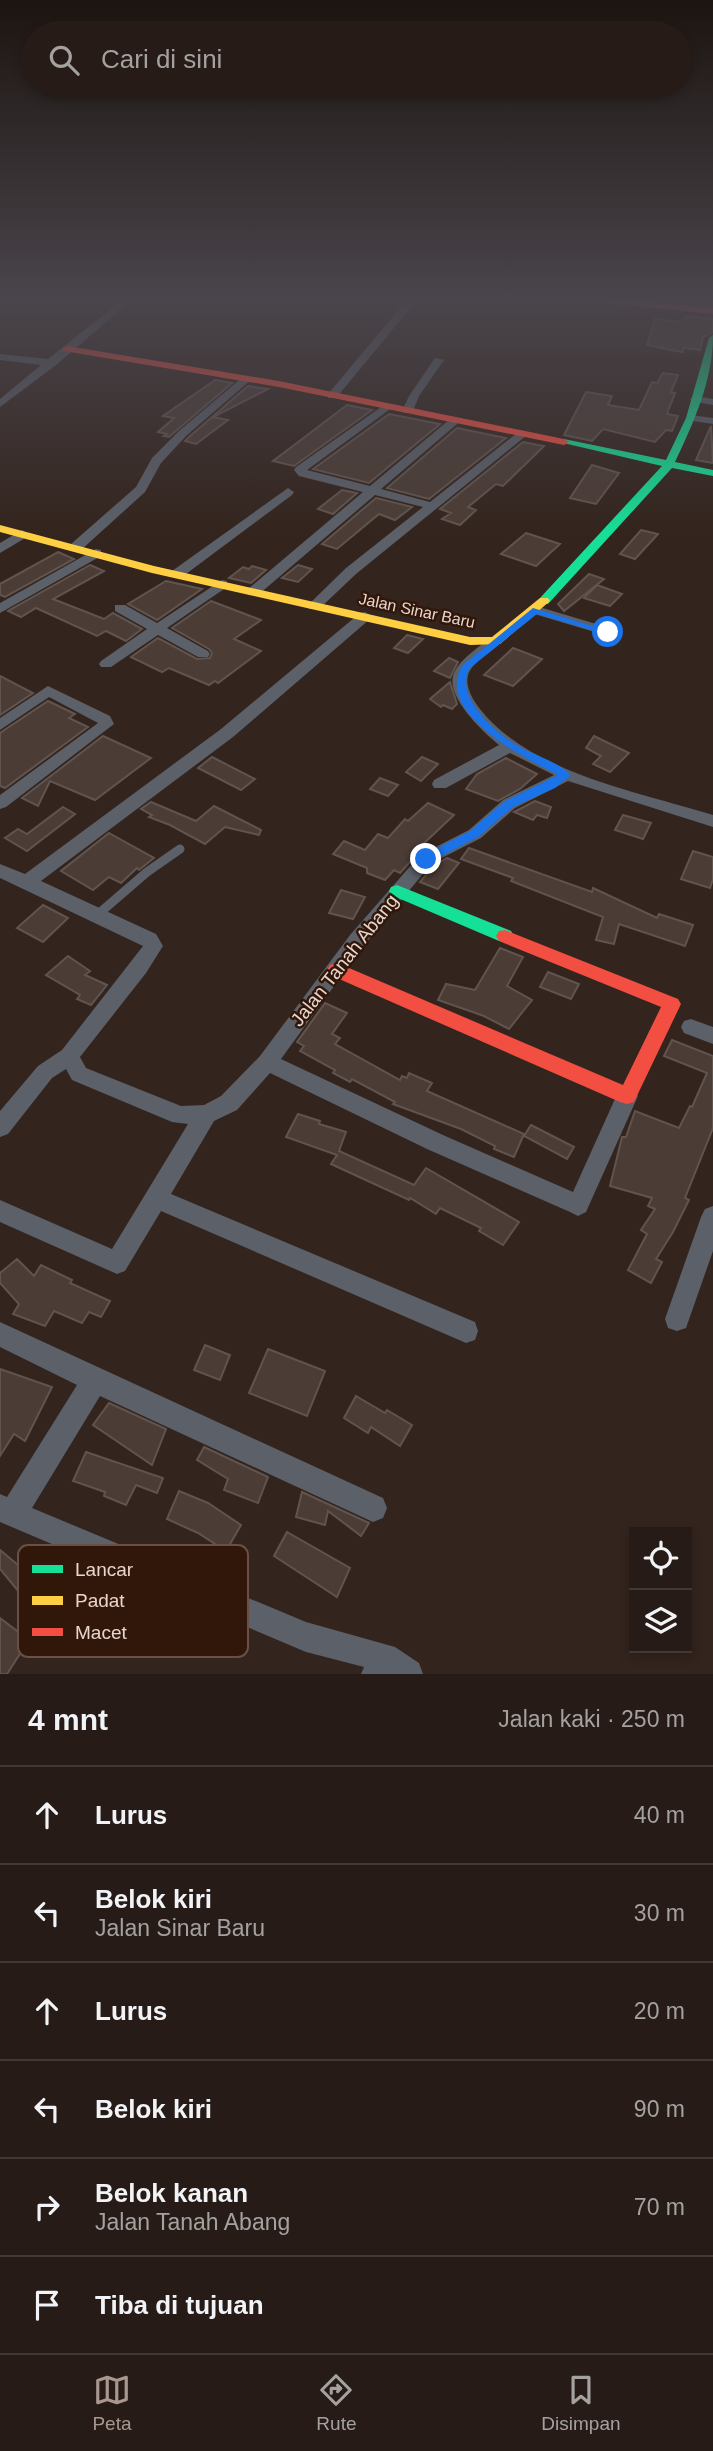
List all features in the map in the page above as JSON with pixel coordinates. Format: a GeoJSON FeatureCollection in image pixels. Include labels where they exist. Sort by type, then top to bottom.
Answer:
{"type":"FeatureCollection","features":[{"type":"Feature","properties":{"kind":"street"},"geometry":{"type":"LineString","coordinates":[[0,404],[33,378]]}},
{"type":"Feature","properties":{"kind":"street"},"geometry":{"type":"LineString","coordinates":[[76,547],[141,489],[156,461],[183,433],[248,378]]}},
{"type":"Feature","properties":{"kind":"street"},"geometry":{"type":"LineString","coordinates":[[249,378],[713,473]]}},
{"type":"Feature","properties":{"kind":"street"},"geometry":{"type":"LineString","coordinates":[[332,396],[347,378]]}},
{"type":"Feature","properties":{"kind":"street"},"geometry":{"type":"LineString","coordinates":[[408,411],[426,378]]}},
{"type":"Feature","properties":{"kind":"street","name":"Jalan Sinar Baru"},"geometry":{"type":"LineString","coordinates":[[0,528],[314,606],[470,641],[495,641],[536,610],[669,464],[691,418],[695,399],[705,378]]}},
{"type":"Feature","properties":{"kind":"street"},"geometry":{"type":"LineString","coordinates":[[695,399],[713,402]]}},
{"type":"Feature","properties":{"kind":"street"},"geometry":{"type":"LineString","coordinates":[[388,407],[300,470],[303,474],[373,489],[432,506]]}},
{"type":"Feature","properties":{"kind":"street"},"geometry":{"type":"LineString","coordinates":[[691,418],[713,421]]}},
{"type":"Feature","properties":{"kind":"street"},"geometry":{"type":"LineString","coordinates":[[253,592],[453,422]]}},
{"type":"Feature","properties":{"kind":"street"},"geometry":{"type":"LineString","coordinates":[[314,606],[351,572],[521,435]]}},
{"type":"Feature","properties":{"kind":"street"},"geometry":{"type":"LineString","coordinates":[[177,574],[288,492]]}},
{"type":"Feature","properties":{"kind":"street"},"geometry":{"type":"LineString","coordinates":[[0,549],[22,534]]}},
{"type":"Feature","properties":{"kind":"street"},"geometry":{"type":"LineString","coordinates":[[0,609],[96,553]]}},
{"type":"Feature","properties":{"kind":"street"},"geometry":{"type":"LineString","coordinates":[[106,664],[222,584]]}},
{"type":"Feature","properties":{"kind":"street"},"geometry":{"type":"LineString","coordinates":[[121,608],[155,630],[203,654]]}},
{"type":"Feature","properties":{"kind":"street"},"geometry":{"type":"LineString","coordinates":[[536,610],[608,632]]}},
{"type":"Feature","properties":{"kind":"street"},"geometry":{"type":"LineString","coordinates":[[27,882],[227,733],[365,616]]}},
{"type":"Feature","properties":{"kind":"street"},"geometry":{"type":"LineString","coordinates":[[495,641],[460,677],[462,694],[485,725],[510,746],[566,775],[713,821]]}},
{"type":"Feature","properties":{"kind":"street"},"geometry":{"type":"LineString","coordinates":[[0,724],[48,691],[104,719],[106,724],[0,803]]}},
{"type":"Feature","properties":{"kind":"street"},"geometry":{"type":"LineString","coordinates":[[440,785],[510,746]]}},
{"type":"Feature","properties":{"kind":"street","name":"Jalan Tanah Abang"},"geometry":{"type":"LineString","coordinates":[[206,1114],[229,1103],[267,1062],[397,891],[426,859],[474,834],[509,804],[551,785],[566,775]]}},
{"type":"Feature","properties":{"kind":"street"},"geometry":{"type":"LineString","coordinates":[[0,870],[149,939],[153,946],[139,968],[69,1056],[45,1072],[0,1127]]}},
{"type":"Feature","properties":{"kind":"street"},"geometry":{"type":"LineString","coordinates":[[267,1062],[435,1142],[578,1205],[672,1004],[397,891]]}},
{"type":"Feature","properties":{"kind":"street"},"geometry":{"type":"LineString","coordinates":[[336,970],[627,1096]]}},
{"type":"Feature","properties":{"kind":"street"},"geometry":{"type":"LineString","coordinates":[[691,1027],[713,1036]]}},
{"type":"Feature","properties":{"kind":"street"},"geometry":{"type":"LineString","coordinates":[[69,1056],[79,1074],[147,1104],[180,1115],[206,1114]]}},
{"type":"Feature","properties":{"kind":"street"},"geometry":{"type":"LineString","coordinates":[[0,1210],[117,1263],[158,1199],[206,1114]]}},
{"type":"Feature","properties":{"kind":"street"},"geometry":{"type":"LineString","coordinates":[[158,1199],[466,1331]]}},
{"type":"Feature","properties":{"kind":"street"},"geometry":{"type":"LineString","coordinates":[[677,1318],[713,1217]]}},
{"type":"Feature","properties":{"kind":"street"},"geometry":{"type":"LineString","coordinates":[[0,1334],[373,1508]]}},
{"type":"Feature","properties":{"kind":"street"},"geometry":{"type":"LineString","coordinates":[[89,1545],[7,1510],[95,1380]]}},
{"type":"Feature","properties":{"kind":"street"},"geometry":{"type":"LineString","coordinates":[[248,1612],[389,1669]]}},
{"type":"Feature","properties":{"kind":"lane"},"geometry":{"type":"LineString","coordinates":[[96,916],[147,872],[180,849]]}},
{"type":"Feature","properties":{"kind":"building"},"geometry":{"type":"Polygon","coordinates":[[[660,378],[677,378],[671,392],[675,393],[667,414],[678,416],[672,431],[666,430],[655,442],[603,429],[592,441],[564,435],[586,392],[612,396],[608,405],[639,410],[652,382],[657,383],[660,378]]]}},
{"type":"Feature","properties":{"kind":"building"},"geometry":{"type":"Polygon","coordinates":[[[215,380],[232,383],[169,437],[158,432],[174,418],[163,416],[215,380]]]}},
{"type":"Feature","properties":{"kind":"building"},"geometry":{"type":"Polygon","coordinates":[[[248,386],[268,389],[213,417],[228,420],[196,444],[185,441],[189,437],[248,386]]]}},
{"type":"Feature","properties":{"kind":"building"},"geometry":{"type":"Polygon","coordinates":[[[347,405],[372,410],[294,466],[273,461],[347,405]]]}},
{"type":"Feature","properties":{"kind":"building"},"geometry":{"type":"Polygon","coordinates":[[[389,414],[440,424],[369,483],[313,469],[389,414]]]}},
{"type":"Feature","properties":{"kind":"building"},"geometry":{"type":"Polygon","coordinates":[[[711,426],[713,463],[696,460],[711,426]]]}},
{"type":"Feature","properties":{"kind":"building"},"geometry":{"type":"Polygon","coordinates":[[[457,428],[506,438],[429,499],[387,488],[457,428]]]}},
{"type":"Feature","properties":{"kind":"building"},"geometry":{"type":"Polygon","coordinates":[[[523,442],[544,446],[503,486],[496,484],[468,507],[476,510],[460,525],[442,519],[451,513],[440,509],[523,442]]]}},
{"type":"Feature","properties":{"kind":"building"},"geometry":{"type":"Polygon","coordinates":[[[592,465],[619,473],[596,504],[570,498],[592,465]]]}},
{"type":"Feature","properties":{"kind":"building"},"geometry":{"type":"Polygon","coordinates":[[[342,490],[357,493],[333,514],[318,509],[342,490]]]}},
{"type":"Feature","properties":{"kind":"building"},"geometry":{"type":"Polygon","coordinates":[[[376,498],[412,507],[395,520],[379,514],[337,549],[322,544],[376,498]]]}},
{"type":"Feature","properties":{"kind":"building"},"geometry":{"type":"Polygon","coordinates":[[[641,530],[658,534],[635,559],[620,554],[641,530]]]}},
{"type":"Feature","properties":{"kind":"building"},"geometry":{"type":"Polygon","coordinates":[[[526,533],[560,544],[536,566],[501,554],[526,533]]]}},
{"type":"Feature","properties":{"kind":"building"},"geometry":{"type":"Polygon","coordinates":[[[58,552],[74,559],[5,597],[0,595],[0,584],[58,552]]]}},
{"type":"Feature","properties":{"kind":"building"},"geometry":{"type":"Polygon","coordinates":[[[90,565],[104,571],[53,599],[104,619],[113,613],[142,629],[126,641],[106,631],[97,636],[36,608],[21,617],[8,611],[90,565]]]}},
{"type":"Feature","properties":{"kind":"building"},"geometry":{"type":"Polygon","coordinates":[[[298,565],[312,569],[298,582],[282,578],[298,565]]]}},
{"type":"Feature","properties":{"kind":"building"},"geometry":{"type":"Polygon","coordinates":[[[252,566],[266,570],[251,583],[229,578],[243,567],[249,569],[252,566]]]}},
{"type":"Feature","properties":{"kind":"building"},"geometry":{"type":"Polygon","coordinates":[[[589,574],[604,579],[564,611],[558,604],[589,574]]]}},
{"type":"Feature","properties":{"kind":"building"},"geometry":{"type":"Polygon","coordinates":[[[166,581],[202,589],[157,620],[128,604],[166,581]]]}},
{"type":"Feature","properties":{"kind":"building"},"geometry":{"type":"Polygon","coordinates":[[[597,585],[622,594],[610,606],[584,598],[597,585]]]}},
{"type":"Feature","properties":{"kind":"building"},"geometry":{"type":"Polygon","coordinates":[[[211,601],[261,620],[234,639],[261,651],[218,683],[215,681],[209,685],[169,668],[162,672],[131,657],[158,638],[197,659],[210,658],[212,653],[209,649],[172,628],[211,601]]]}},
{"type":"Feature","properties":{"kind":"building"},"geometry":{"type":"Polygon","coordinates":[[[407,635],[423,639],[408,653],[394,648],[407,635]]]}},
{"type":"Feature","properties":{"kind":"building"},"geometry":{"type":"Polygon","coordinates":[[[513,648],[542,659],[513,686],[484,675],[513,648]]]}},
{"type":"Feature","properties":{"kind":"building"},"geometry":{"type":"Polygon","coordinates":[[[449,658],[458,662],[450,678],[434,671],[449,658]]]}},
{"type":"Feature","properties":{"kind":"building"},"geometry":{"type":"Polygon","coordinates":[[[0,676],[33,693],[0,715],[0,676]]]}},
{"type":"Feature","properties":{"kind":"building"},"geometry":{"type":"Polygon","coordinates":[[[450,682],[457,704],[452,709],[443,705],[441,707],[430,699],[450,682]]]}},
{"type":"Feature","properties":{"kind":"building"},"geometry":{"type":"Polygon","coordinates":[[[48,701],[75,714],[69,718],[88,727],[5,788],[0,786],[0,733],[48,701]]]}},
{"type":"Feature","properties":{"kind":"building"},"geometry":{"type":"Polygon","coordinates":[[[103,736],[151,758],[95,800],[50,781],[38,806],[22,798],[103,736]]]}},
{"type":"Feature","properties":{"kind":"building"},"geometry":{"type":"Polygon","coordinates":[[[594,736],[629,753],[610,772],[593,764],[601,756],[586,748],[594,736]]]}},
{"type":"Feature","properties":{"kind":"building"},"geometry":{"type":"Polygon","coordinates":[[[212,757],[255,779],[241,790],[198,768],[212,757]]]}},
{"type":"Feature","properties":{"kind":"building"},"geometry":{"type":"Polygon","coordinates":[[[422,757],[438,764],[421,781],[406,772],[422,757]]]}},
{"type":"Feature","properties":{"kind":"building"},"geometry":{"type":"Polygon","coordinates":[[[506,758],[537,774],[520,789],[498,801],[466,789],[477,774],[506,758]]]}},
{"type":"Feature","properties":{"kind":"building"},"geometry":{"type":"Polygon","coordinates":[[[380,778],[398,785],[388,796],[370,789],[380,778]]]}},
{"type":"Feature","properties":{"kind":"building"},"geometry":{"type":"Polygon","coordinates":[[[535,801],[551,807],[547,818],[537,815],[533,820],[514,812],[535,801]]]}},
{"type":"Feature","properties":{"kind":"building"},"geometry":{"type":"Polygon","coordinates":[[[151,802],[196,821],[214,806],[261,830],[259,835],[225,827],[205,844],[149,817],[152,815],[141,809],[151,802]]]}},
{"type":"Feature","properties":{"kind":"building"},"geometry":{"type":"Polygon","coordinates":[[[428,803],[454,815],[420,847],[425,849],[400,873],[394,870],[385,880],[367,873],[367,868],[333,854],[344,841],[365,850],[378,834],[388,838],[405,819],[408,821],[428,803]]]}},
{"type":"Feature","properties":{"kind":"building"},"geometry":{"type":"Polygon","coordinates":[[[63,807],[75,814],[27,851],[5,838],[18,829],[27,834],[63,807]]]}},
{"type":"Feature","properties":{"kind":"building"},"geometry":{"type":"Polygon","coordinates":[[[623,815],[651,823],[643,839],[615,830],[623,815]]]}},
{"type":"Feature","properties":{"kind":"building"},"geometry":{"type":"Polygon","coordinates":[[[109,833],[154,858],[139,870],[137,868],[121,883],[109,877],[93,890],[61,871],[109,833]]]}},
{"type":"Feature","properties":{"kind":"building"},"geometry":{"type":"Polygon","coordinates":[[[469,848],[592,892],[593,888],[657,918],[659,914],[693,925],[685,946],[619,924],[614,944],[596,940],[603,917],[461,859],[469,848]]]}},
{"type":"Feature","properties":{"kind":"building"},"geometry":{"type":"Polygon","coordinates":[[[693,851],[713,857],[713,879],[710,888],[681,879],[693,851]]]}},
{"type":"Feature","properties":{"kind":"building"},"geometry":{"type":"Polygon","coordinates":[[[447,858],[459,863],[438,889],[420,882],[434,865],[447,858]]]}},
{"type":"Feature","properties":{"kind":"building"},"geometry":{"type":"Polygon","coordinates":[[[341,890],[365,897],[353,919],[329,913],[341,890]]]}},
{"type":"Feature","properties":{"kind":"building"},"geometry":{"type":"Polygon","coordinates":[[[43,905],[68,918],[43,942],[17,928],[43,905]]]}},
{"type":"Feature","properties":{"kind":"building"},"geometry":{"type":"Polygon","coordinates":[[[500,948],[523,957],[507,986],[532,1000],[509,1029],[484,1016],[438,1000],[446,984],[475,990],[500,948]]]}},
{"type":"Feature","properties":{"kind":"building"},"geometry":{"type":"Polygon","coordinates":[[[68,956],[90,971],[85,975],[107,985],[91,1005],[77,999],[80,995],[46,975],[68,956]]]}},
{"type":"Feature","properties":{"kind":"building"},"geometry":{"type":"Polygon","coordinates":[[[548,972],[579,984],[571,999],[540,987],[548,972]]]}},
{"type":"Feature","properties":{"kind":"building"},"geometry":{"type":"Polygon","coordinates":[[[325,1003],[347,1013],[332,1034],[340,1038],[335,1044],[400,1080],[402,1076],[407,1078],[409,1073],[432,1083],[427,1091],[524,1134],[514,1157],[494,1149],[495,1146],[461,1129],[393,1104],[395,1102],[352,1079],[350,1082],[333,1073],[335,1070],[300,1051],[304,1046],[297,1042],[325,1003]]]}},
{"type":"Feature","properties":{"kind":"building"},"geometry":{"type":"Polygon","coordinates":[[[672,1040],[713,1056],[713,1128],[685,1198],[689,1200],[656,1259],[662,1262],[651,1283],[628,1270],[647,1234],[641,1230],[655,1209],[648,1206],[652,1198],[610,1186],[622,1137],[626,1137],[635,1111],[679,1128],[707,1073],[664,1056],[672,1040]]]}},
{"type":"Feature","properties":{"kind":"building"},"geometry":{"type":"Polygon","coordinates":[[[298,1114],[346,1132],[339,1151],[414,1185],[426,1168],[519,1222],[503,1245],[479,1231],[481,1228],[440,1208],[436,1214],[410,1198],[409,1200],[331,1164],[337,1155],[286,1137],[298,1114]]]}},
{"type":"Feature","properties":{"kind":"building"},"geometry":{"type":"Polygon","coordinates":[[[531,1125],[574,1147],[567,1159],[524,1136],[531,1125]]]}},
{"type":"Feature","properties":{"kind":"building"},"geometry":{"type":"Polygon","coordinates":[[[17,1259],[34,1276],[41,1265],[72,1280],[70,1283],[110,1301],[101,1317],[89,1312],[82,1323],[54,1311],[45,1326],[13,1314],[19,1304],[0,1283],[0,1273],[17,1259]]]}},
{"type":"Feature","properties":{"kind":"building"},"geometry":{"type":"Polygon","coordinates":[[[205,1345],[230,1355],[220,1380],[194,1370],[205,1345]]]}},
{"type":"Feature","properties":{"kind":"building"},"geometry":{"type":"Polygon","coordinates":[[[268,1349],[325,1371],[307,1416],[249,1393],[268,1349]]]}},
{"type":"Feature","properties":{"kind":"building"},"geometry":{"type":"Polygon","coordinates":[[[0,1369],[52,1387],[25,1441],[14,1434],[0,1456],[0,1369]]]}},
{"type":"Feature","properties":{"kind":"building"},"geometry":{"type":"Polygon","coordinates":[[[356,1396],[412,1425],[400,1446],[371,1427],[368,1433],[344,1418],[356,1396]]]}},
{"type":"Feature","properties":{"kind":"building"},"geometry":{"type":"Polygon","coordinates":[[[109,1403],[166,1429],[152,1465],[93,1425],[109,1403]]]}},
{"type":"Feature","properties":{"kind":"building"},"geometry":{"type":"Polygon","coordinates":[[[204,1447],[268,1477],[258,1503],[224,1490],[228,1479],[197,1460],[204,1447]]]}},
{"type":"Feature","properties":{"kind":"building"},"geometry":{"type":"Polygon","coordinates":[[[86,1452],[163,1478],[157,1493],[136,1485],[126,1505],[104,1496],[105,1492],[73,1481],[86,1452]]]}},
{"type":"Feature","properties":{"kind":"building"},"geometry":{"type":"Polygon","coordinates":[[[179,1491],[208,1503],[241,1525],[229,1545],[217,1545],[167,1519],[179,1491]]]}},
{"type":"Feature","properties":{"kind":"building"},"geometry":{"type":"Polygon","coordinates":[[[302,1492],[369,1523],[361,1536],[328,1511],[325,1525],[296,1517],[302,1492]]]}},
{"type":"Feature","properties":{"kind":"building"},"geometry":{"type":"Polygon","coordinates":[[[287,1532],[350,1568],[337,1597],[274,1556],[287,1532]]]}},
{"type":"Feature","properties":{"kind":"building"},"geometry":{"type":"Polygon","coordinates":[[[0,1550],[18,1565],[18,1591],[0,1569],[0,1550]]]}},
{"type":"Feature","properties":{"kind":"building"},"geometry":{"type":"Polygon","coordinates":[[[0,1618],[18,1632],[18,1657],[7,1674],[0,1674],[0,1618]]]}},
{"type":"Feature","properties":{"kind":"traffic: fast"},"geometry":{"type":"LineString","coordinates":[[544,601],[669,464],[691,418],[702,378]]}},
{"type":"Feature","properties":{"kind":"traffic: fast"},"geometry":{"type":"LineString","coordinates":[[564,442],[713,473]]}},
{"type":"Feature","properties":{"kind":"traffic: fast"},"geometry":{"type":"LineString","coordinates":[[397,891],[505,936]]}},
{"type":"Feature","properties":{"kind":"traffic: slow"},"geometry":{"type":"LineString","coordinates":[[0,528],[152,569],[470,641],[495,641],[544,601]]}},
{"type":"Feature","properties":{"kind":"traffic: jam"},"geometry":{"type":"LineString","coordinates":[[243,378],[564,442]]}},
{"type":"Feature","properties":{"kind":"traffic: jam"},"geometry":{"type":"LineString","coordinates":[[336,970],[627,1096],[672,1004],[505,936]]}},
{"type":"Feature","properties":{"kind":"route"},"geometry":{"type":"LineString","coordinates":[[426,859],[474,834],[509,804],[551,785],[566,775],[510,746],[496,737],[485,725],[462,694],[460,677],[467,667],[495,641],[536,610],[608,632]]}}]}
